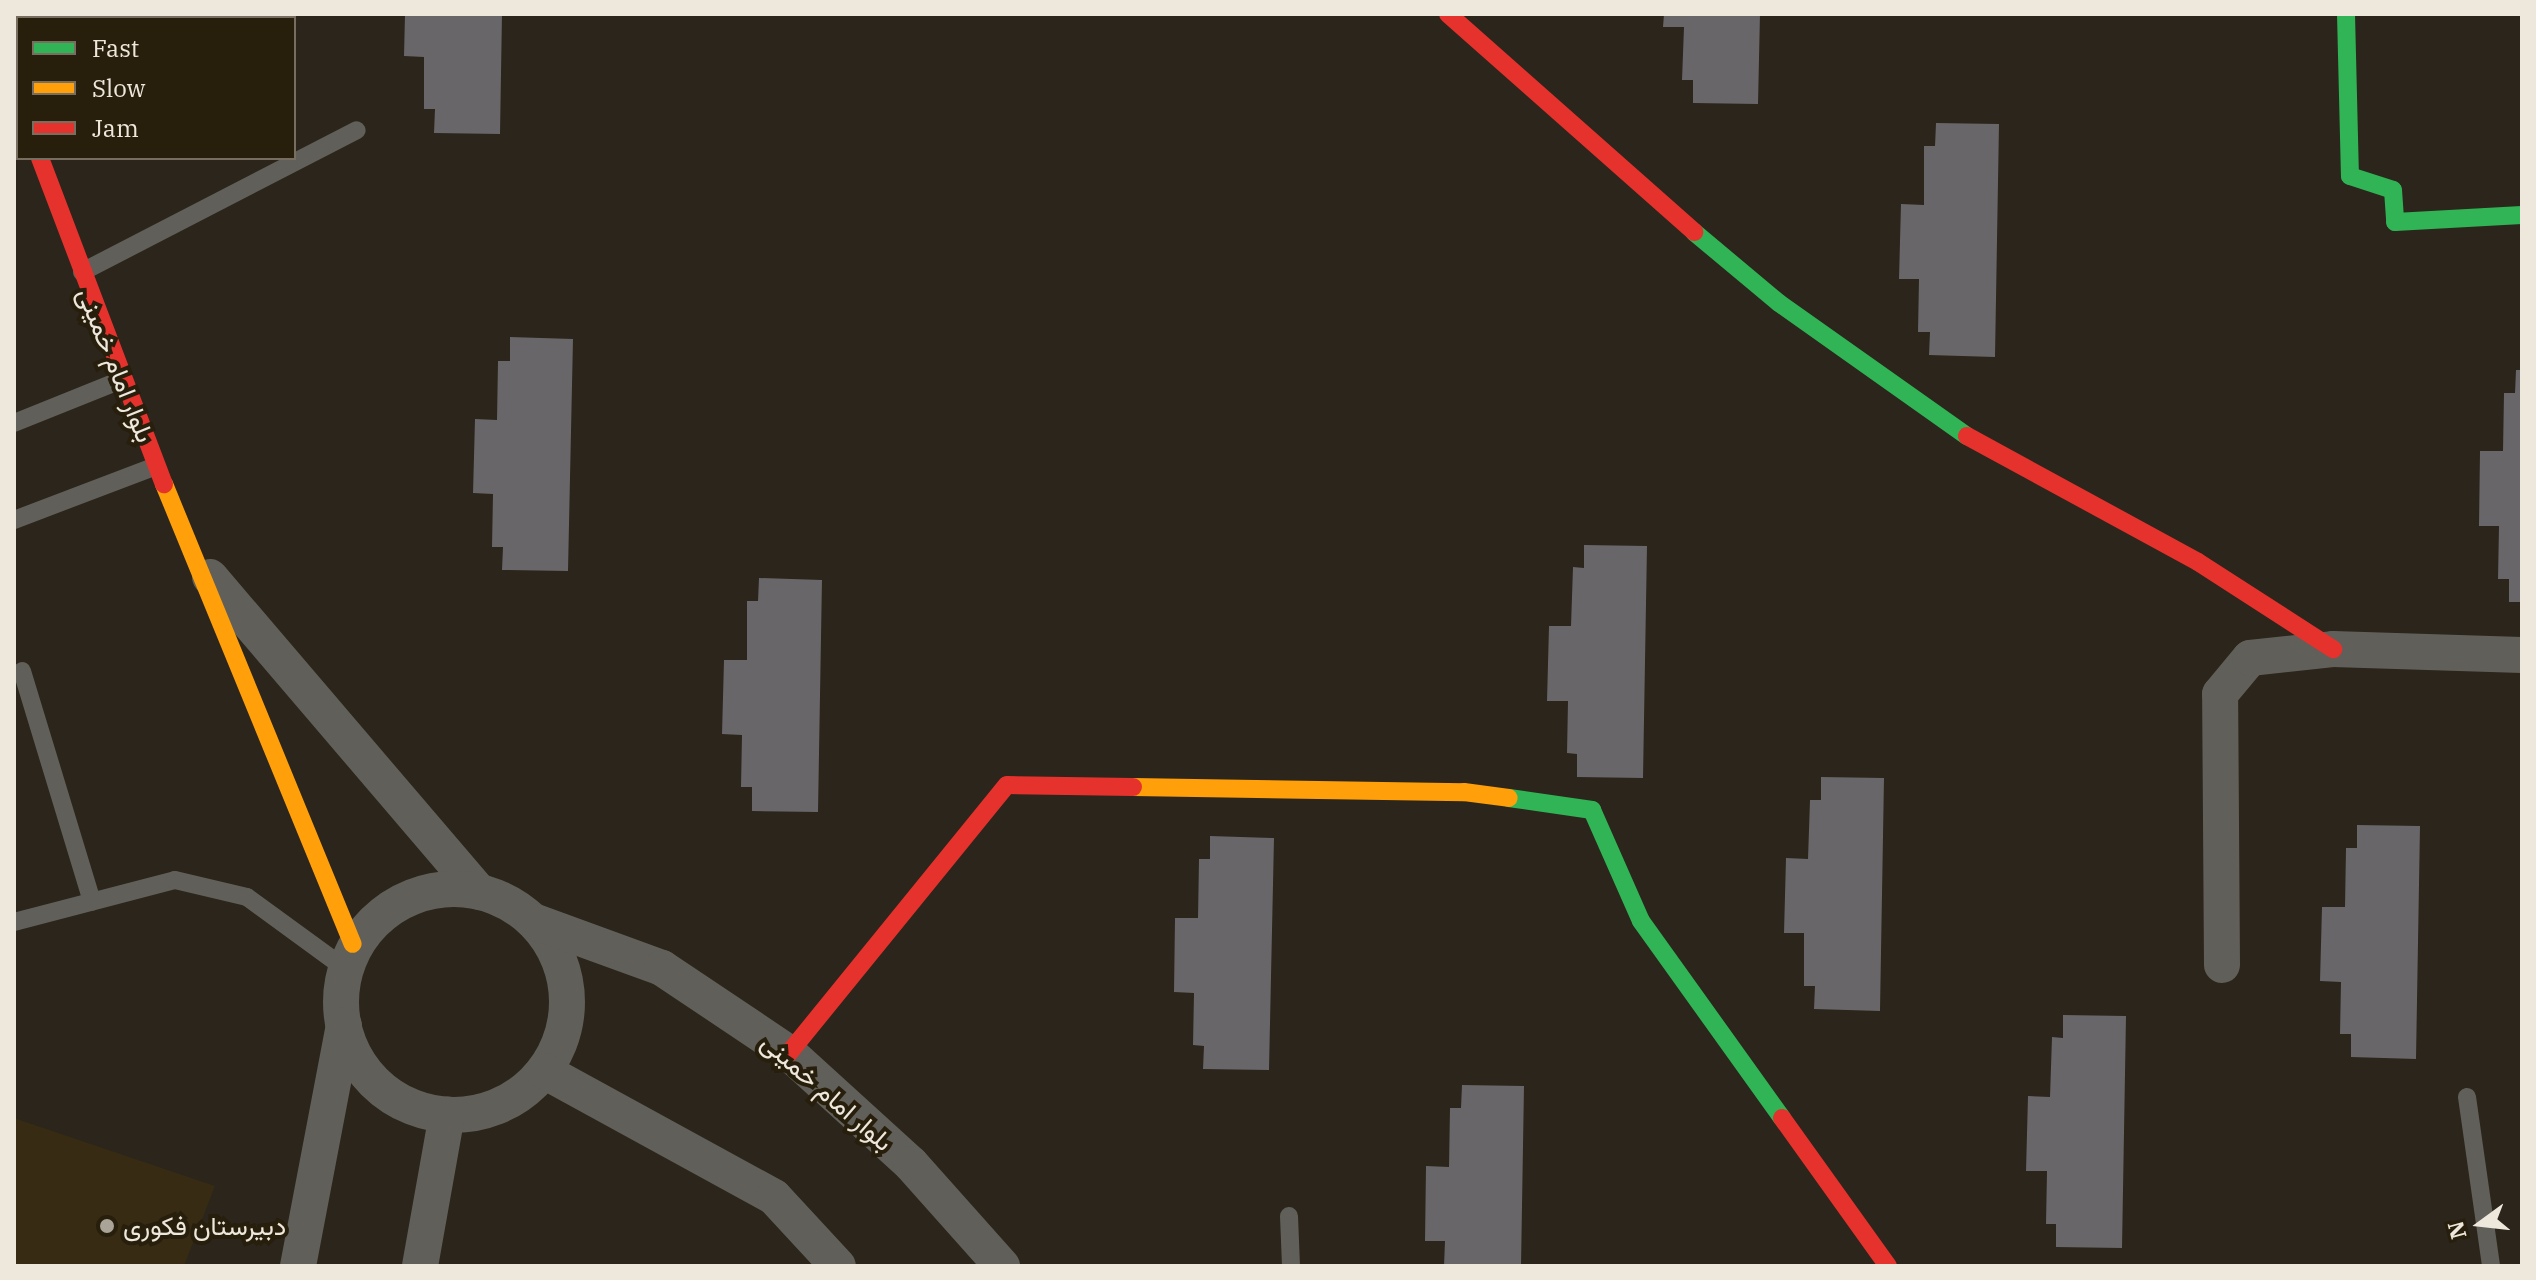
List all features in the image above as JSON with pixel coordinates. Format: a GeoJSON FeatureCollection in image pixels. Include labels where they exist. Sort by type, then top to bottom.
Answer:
{"type":"FeatureCollection","features":[{"type":"Feature","properties":{"kind":"street"},"geometry":{"type":"LineString","coordinates":[[1448,14],[1590,145],[1779,303],[1943,423],[2198,562],[2333,649]]}},
{"type":"Feature","properties":{"kind":"street"},"geometry":{"type":"LineString","coordinates":[[2346,14],[2350,176],[2393,190],[2395,222],[2522,215]]}},
{"type":"Feature","properties":{"kind":"street","name":"بلوار امام خمینی"},"geometry":{"type":"LineString","coordinates":[[41,160],[121,380],[202,568],[348,955]]}},
{"type":"Feature","properties":{"kind":"street","name":"بلوار امام خمینی"},"geometry":{"type":"LineString","coordinates":[[202,568],[479,892]]}},
{"type":"Feature","properties":{"kind":"street"},"geometry":{"type":"LineString","coordinates":[[2222,965],[2220,694],[2250,658],[2333,649],[2522,655]]}},
{"type":"Feature","properties":{"kind":"street"},"geometry":{"type":"LineString","coordinates":[[789,1053],[1007,785],[1464,792],[1592,810],[1641,921],[1888,1266]]}},
{"type":"Feature","properties":{"kind":"street"},"geometry":{"type":"LineString","coordinates":[[428,892],[495,894],[533,921],[552,944],[565,979],[566,1027],[544,1071],[526,1091],[498,1106],[466,1117],[420,1111],[377,1086],[350,1047],[339,1003],[348,955],[399,902],[428,892]]}},
{"type":"Feature","properties":{"kind":"street","name":"بلوار امام خمینی"},"geometry":{"type":"LineString","coordinates":[[533,921],[662,968],[789,1053],[911,1164],[1002,1266]]}},
{"type":"Feature","properties":{"kind":"street"},"geometry":{"type":"LineString","coordinates":[[298,1266],[344,1023]]}},
{"type":"Feature","properties":{"kind":"street"},"geometry":{"type":"LineString","coordinates":[[544,1071],[774,1197],[838,1266]]}},
{"type":"Feature","properties":{"kind":"street"},"geometry":{"type":"LineString","coordinates":[[420,1266],[447,1114]]}},
{"type":"Feature","properties":{"kind":"lane"},"geometry":{"type":"LineString","coordinates":[[80,273],[357,130]]}},
{"type":"Feature","properties":{"kind":"lane"},"geometry":{"type":"LineString","coordinates":[[14,423],[121,380]]}},
{"type":"Feature","properties":{"kind":"lane"},"geometry":{"type":"LineString","coordinates":[[14,520],[156,466]]}},
{"type":"Feature","properties":{"kind":"lane"},"geometry":{"type":"LineString","coordinates":[[22,671],[92,902]]}},
{"type":"Feature","properties":{"kind":"lane"},"geometry":{"type":"LineString","coordinates":[[14,922],[175,880],[247,897],[348,955]]}},
{"type":"Feature","properties":{"kind":"lane"},"geometry":{"type":"LineString","coordinates":[[2467,1097],[2491,1266]]}},
{"type":"Feature","properties":{"kind":"lane"},"geometry":{"type":"LineString","coordinates":[[1289,1216],[1291,1266]]}},
{"type":"Feature","properties":{"kind":"shaded area","name":"دبیرستان فکوری"},"geometry":{"type":"Polygon","coordinates":[[[14,1118],[215,1186],[184,1266],[14,1266],[14,1118]]]}},
{"type":"Feature","properties":{"kind":"building"},"geometry":{"type":"Polygon","coordinates":[[[405,14],[502,14],[500,134],[434,133],[435,109],[424,109],[424,57],[404,56],[405,14]]]}},
{"type":"Feature","properties":{"kind":"building"},"geometry":{"type":"Polygon","coordinates":[[[1664,14],[1760,14],[1758,104],[1693,103],[1693,80],[1682,80],[1684,27],[1663,27],[1664,14]]]}},
{"type":"Feature","properties":{"kind":"building"},"geometry":{"type":"Polygon","coordinates":[[[1936,123],[1999,124],[1995,357],[1929,355],[1930,332],[1918,332],[1919,279],[1899,279],[1901,204],[1924,205],[1924,146],[1935,146],[1936,123]]]}},
{"type":"Feature","properties":{"kind":"building"},"geometry":{"type":"Polygon","coordinates":[[[510,337],[573,339],[568,571],[502,570],[503,547],[492,547],[493,494],[473,493],[475,419],[497,420],[498,361],[510,361],[510,337]]]}},
{"type":"Feature","properties":{"kind":"building"},"geometry":{"type":"Polygon","coordinates":[[[2516,370],[2522,370],[2522,602],[2509,602],[2509,579],[2498,579],[2499,526],[2479,526],[2480,451],[2503,451],[2504,393],[2515,393],[2516,370]]]}},
{"type":"Feature","properties":{"kind":"building"},"geometry":{"type":"Polygon","coordinates":[[[1584,545],[1647,546],[1643,778],[1577,777],[1577,754],[1567,753],[1568,701],[1547,701],[1549,626],[1571,626],[1573,567],[1584,568],[1584,545]]]}},
{"type":"Feature","properties":{"kind":"building"},"geometry":{"type":"Polygon","coordinates":[[[759,578],[822,580],[818,812],[752,811],[752,787],[741,787],[742,735],[722,734],[724,660],[747,660],[747,601],[758,601],[759,578]]]}},
{"type":"Feature","properties":{"kind":"building"},"geometry":{"type":"Polygon","coordinates":[[[1821,777],[1884,778],[1880,1011],[1814,1009],[1815,986],[1804,986],[1804,933],[1784,933],[1786,858],[1808,859],[1810,800],[1821,800],[1821,777]]]}},
{"type":"Feature","properties":{"kind":"building"},"geometry":{"type":"Polygon","coordinates":[[[2357,825],[2420,826],[2416,1059],[2351,1057],[2351,1034],[2340,1034],[2341,982],[2320,981],[2322,907],[2345,907],[2346,848],[2357,848],[2357,825]]]}},
{"type":"Feature","properties":{"kind":"building"},"geometry":{"type":"Polygon","coordinates":[[[1210,836],[1274,838],[1269,1070],[1203,1069],[1204,1046],[1193,1045],[1194,993],[1174,992],[1175,918],[1198,918],[1199,859],[1210,859],[1210,836]]]}},
{"type":"Feature","properties":{"kind":"building"},"geometry":{"type":"Polygon","coordinates":[[[2063,1015],[2126,1016],[2122,1248],[2056,1247],[2056,1224],[2046,1224],[2047,1171],[2026,1171],[2028,1096],[2050,1097],[2052,1037],[2063,1038],[2063,1015]]]}},
{"type":"Feature","properties":{"kind":"building"},"geometry":{"type":"Polygon","coordinates":[[[1462,1085],[1524,1086],[1521,1266],[1444,1266],[1445,1241],[1425,1241],[1426,1166],[1449,1167],[1450,1108],[1461,1108],[1462,1085]]]}},
{"type":"Feature","properties":{"kind":"traffic: fast"},"geometry":{"type":"LineString","coordinates":[[2346,14],[2350,176],[2393,190],[2395,222],[2522,215]]}},
{"type":"Feature","properties":{"kind":"traffic: fast"},"geometry":{"type":"LineString","coordinates":[[1694,232],[1779,303],[1967,436]]}},
{"type":"Feature","properties":{"kind":"traffic: fast"},"geometry":{"type":"LineString","coordinates":[[1509,798],[1592,810],[1641,921],[1782,1118]]}},
{"type":"Feature","properties":{"kind":"traffic: slow"},"geometry":{"type":"LineString","coordinates":[[164,484],[353,944]]}},
{"type":"Feature","properties":{"kind":"traffic: slow"},"geometry":{"type":"LineString","coordinates":[[1133,787],[1464,792],[1509,798]]}},
{"type":"Feature","properties":{"kind":"traffic: jam"},"geometry":{"type":"LineString","coordinates":[[1448,14],[1694,232]]}},
{"type":"Feature","properties":{"kind":"traffic: jam"},"geometry":{"type":"LineString","coordinates":[[41,160],[164,484]]}},
{"type":"Feature","properties":{"kind":"traffic: jam"},"geometry":{"type":"LineString","coordinates":[[1967,436],[2198,562],[2333,649]]}},
{"type":"Feature","properties":{"kind":"traffic: jam"},"geometry":{"type":"LineString","coordinates":[[789,1053],[1007,785],[1133,787]]}},
{"type":"Feature","properties":{"kind":"traffic: jam"},"geometry":{"type":"LineString","coordinates":[[1782,1118],[1888,1266]]}},
{"type":"Feature","properties":{"kind":"place","name":"دبیرستان فکوری"},"geometry":{"type":"Point","coordinates":[107,1226]}}]}
